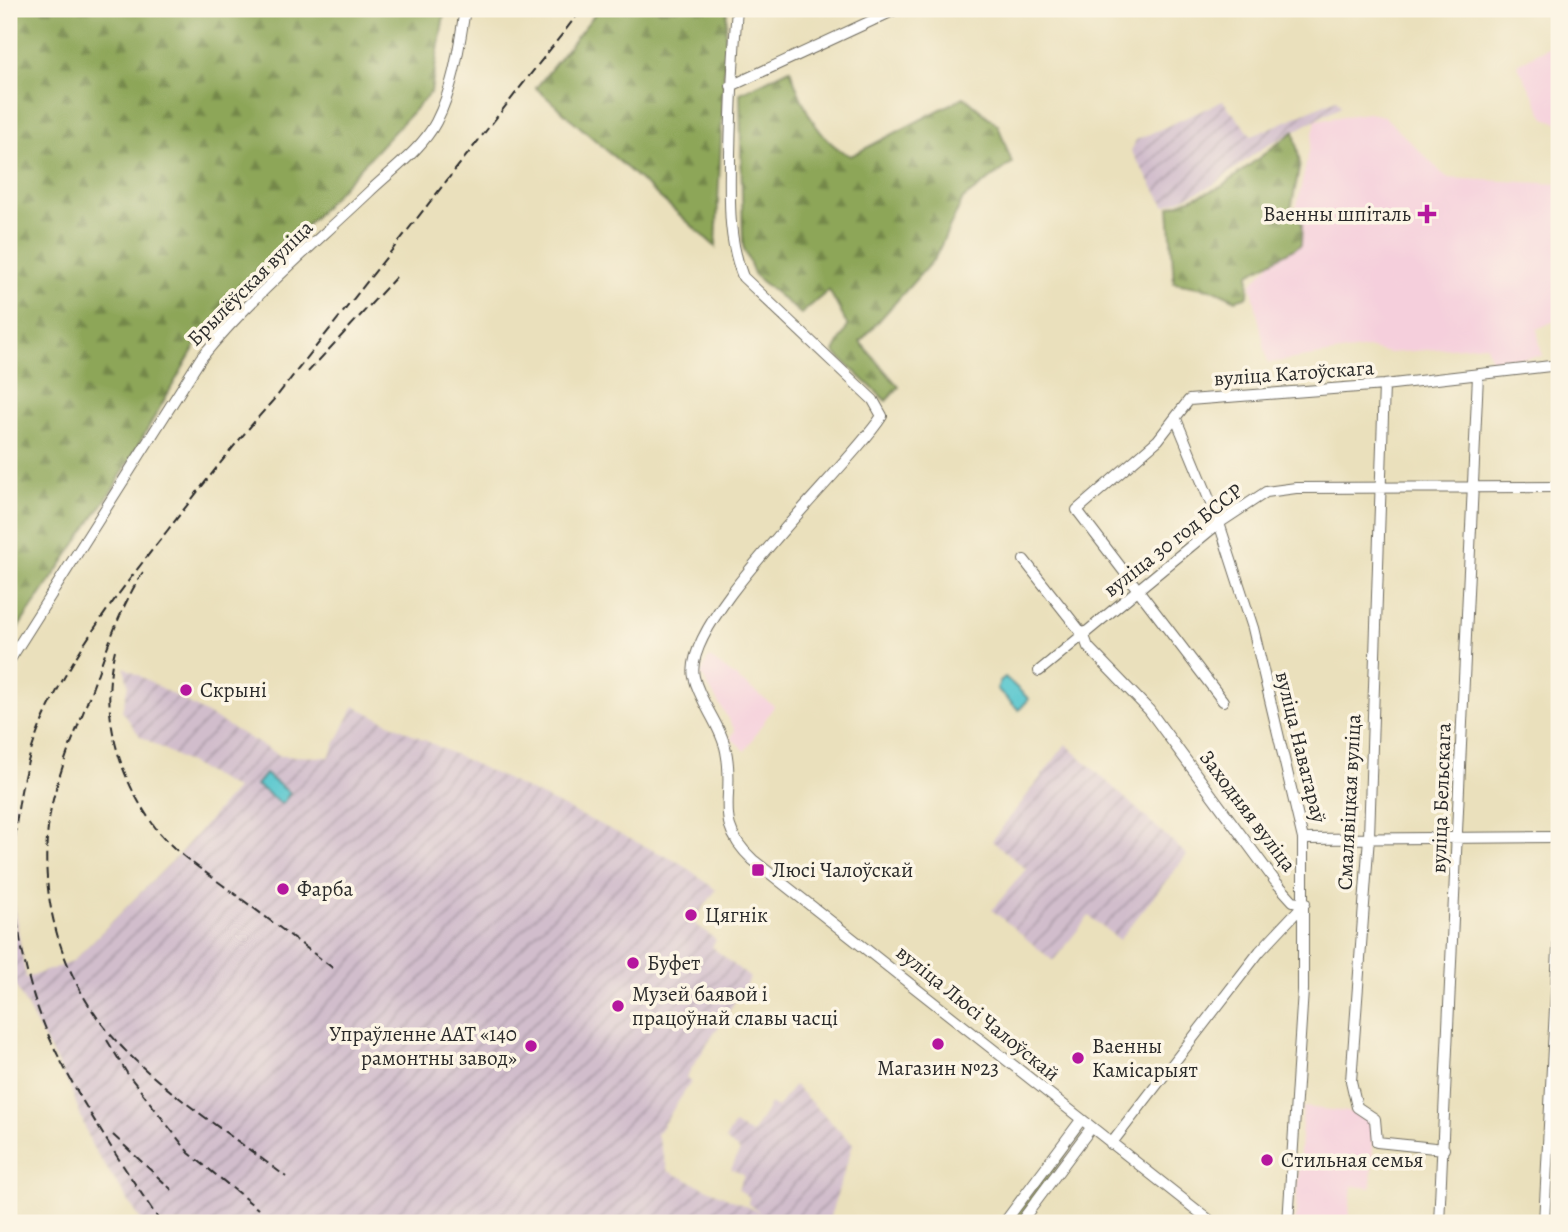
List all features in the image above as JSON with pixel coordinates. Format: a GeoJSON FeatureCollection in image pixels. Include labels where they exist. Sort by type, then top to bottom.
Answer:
{"type":"FeatureCollection","features":[{"type":"Feature","properties":{"kind":"street","name":"Брылёўская вуліца"},"geometry":{"type":"LineString","coordinates":[[9,661],[201,358],[235,320],[401,162],[435,125],[446,100],[458,55],[465,9]]}},
{"type":"Feature","properties":{"kind":"street"},"geometry":{"type":"LineString","coordinates":[[737,9],[732,86],[897,9]]}},
{"type":"Feature","properties":{"kind":"street","name":"вуліца Люсі Чалоўскай"},"geometry":{"type":"LineString","coordinates":[[732,86],[732,251],[743,277],[873,400],[882,416],[758,561],[718,613],[696,655],[694,676],[726,750],[728,827],[740,848],[753,860],[1213,1223]]}},
{"type":"Feature","properties":{"kind":"street","name":"вуліца Катоўскага"},"geometry":{"type":"LineString","coordinates":[[1138,589],[1077,510],[1158,440],[1176,419],[1180,408],[1189,400],[1384,385],[1559,365]]}},
{"type":"Feature","properties":{"kind":"street","name":"вуліца Бельскага"},"geometry":{"type":"LineString","coordinates":[[1439,1223],[1460,837],[1478,375]]}},
{"type":"Feature","properties":{"kind":"street","name":"Смалявіцкая вуліца"},"geometry":{"type":"LineString","coordinates":[[1384,385],[1368,837],[1351,1081],[1357,1107],[1376,1119],[1377,1142],[1444,1149]]}},
{"type":"Feature","properties":{"kind":"street","name":"вуліца Наватараў"},"geometry":{"type":"LineString","coordinates":[[1176,419],[1219,523],[1253,628],[1303,839],[1303,990],[1288,1223]]}},
{"type":"Feature","properties":{"kind":"street","name":"вуліца 30 год БССР"},"geometry":{"type":"LineString","coordinates":[[1039,671],[1219,523],[1266,492],[1296,488],[1559,487]]}},
{"type":"Feature","properties":{"kind":"street","name":"Заходняя вуліца"},"geometry":{"type":"LineString","coordinates":[[1024,560],[1084,636],[1088,647],[1149,710],[1275,881],[1293,901],[1305,903]]}},
{"type":"Feature","properties":{"kind":"street"},"geometry":{"type":"LineString","coordinates":[[1138,589],[1223,701]]}},
{"type":"Feature","properties":{"kind":"street"},"geometry":{"type":"LineString","coordinates":[[1303,839],[1559,837]]}},
{"type":"Feature","properties":{"kind":"street"},"geometry":{"type":"LineString","coordinates":[[1111,1144],[1252,961],[1305,903]]}},
{"type":"Feature","properties":{"kind":"street"},"geometry":{"type":"LineString","coordinates":[[1544,1223],[1559,930]]}},
{"type":"Feature","properties":{"kind":"street"},"geometry":{"type":"LineString","coordinates":[[1004,1223],[1082,1120]]}},
{"type":"Feature","properties":{"kind":"street"},"geometry":{"type":"LineString","coordinates":[[1020,1223],[1091,1128]]}},
{"type":"Feature","properties":{"kind":"shaded area"},"geometry":{"type":"Polygon","coordinates":[[[1559,41],[1559,123],[1545,118],[1517,64],[1559,41]]]}},
{"type":"Feature","properties":{"kind":"shaded area"},"geometry":{"type":"Polygon","coordinates":[[[1336,99],[1341,106],[1261,149],[1213,185],[1165,206],[1131,151],[1136,140],[1223,101],[1252,136],[1336,99]]]}},
{"type":"Feature","properties":{"kind":"shaded area","name":"Ваенны шпіталь"},"geometry":{"type":"Polygon","coordinates":[[[1368,113],[1384,116],[1447,178],[1559,184],[1559,319],[1537,329],[1542,356],[1491,361],[1486,345],[1389,353],[1367,348],[1268,363],[1251,284],[1288,244],[1316,120],[1368,113]]]}},
{"type":"Feature","properties":{"kind":"shaded area"},"geometry":{"type":"Polygon","coordinates":[[[709,657],[774,706],[745,751],[731,738],[735,730],[701,674],[709,657]]]}},
{"type":"Feature","properties":{"kind":"shaded area"},"geometry":{"type":"Polygon","coordinates":[[[124,667],[281,756],[329,757],[354,706],[682,864],[716,890],[693,922],[716,940],[712,947],[750,978],[686,1077],[691,1082],[657,1134],[668,1171],[761,1213],[748,1204],[749,1197],[738,1189],[744,1175],[731,1169],[740,1151],[725,1140],[734,1125],[752,1134],[770,1104],[777,1108],[794,1085],[853,1144],[828,1223],[143,1223],[92,1146],[70,1087],[14,983],[9,980],[9,800],[17,805],[10,824],[14,828],[13,901],[26,978],[72,962],[180,853],[236,789],[140,736],[122,711],[128,685],[124,667]]]}},
{"type":"Feature","properties":{"kind":"shaded area"},"geometry":{"type":"Polygon","coordinates":[[[1066,744],[1187,855],[1119,940],[1089,916],[1053,961],[992,910],[1026,869],[992,841],[1066,744]]]}},
{"type":"Feature","properties":{"kind":"shaded area"},"geometry":{"type":"Polygon","coordinates":[[[1303,1107],[1358,1113],[1374,1123],[1371,1188],[1352,1186],[1348,1223],[1295,1223],[1303,1107]]]}},
{"type":"Feature","properties":{"kind":"green space"},"geometry":{"type":"Polygon","coordinates":[[[9,9],[445,9],[431,92],[197,343],[113,489],[9,641],[9,9]]]}},
{"type":"Feature","properties":{"kind":"green space"},"geometry":{"type":"Polygon","coordinates":[[[599,9],[727,9],[716,247],[536,88],[599,9]]]}},
{"type":"Feature","properties":{"kind":"green space"},"geometry":{"type":"Polygon","coordinates":[[[790,69],[805,107],[819,130],[839,149],[851,156],[964,97],[998,125],[1012,163],[963,199],[935,258],[860,342],[899,387],[886,401],[834,352],[848,326],[829,290],[801,314],[755,276],[743,246],[740,93],[790,69]]]}},
{"type":"Feature","properties":{"kind":"green space"},"geometry":{"type":"Polygon","coordinates":[[[1294,131],[1300,164],[1291,209],[1302,224],[1301,245],[1249,274],[1248,296],[1236,300],[1215,290],[1174,283],[1169,207],[1221,187],[1294,131]]]}},
{"type":"Feature","properties":{"kind":"green space"},"geometry":{"type":"Polygon","coordinates":[[[1078,1132],[1081,1135],[1015,1223],[1010,1223],[1078,1132]]]}},
{"type":"Feature","properties":{"kind":"water"},"geometry":{"type":"Polygon","coordinates":[[[1005,677],[1029,699],[1019,710],[997,689],[1005,677]]]}},
{"type":"Feature","properties":{"kind":"water"},"geometry":{"type":"Polygon","coordinates":[[[265,774],[290,793],[282,804],[256,785],[265,774]]]}},
{"type":"Feature","properties":{"kind":"railway"},"geometry":{"type":"LineString","coordinates":[[161,1223],[96,1123],[65,1069],[41,1017],[30,982],[21,946],[14,869],[21,793],[29,757],[54,696],[115,599],[207,479],[277,396],[582,9]]}},
{"type":"Feature","properties":{"kind":"railway"},"geometry":{"type":"LineString","coordinates":[[308,372],[396,277]]}},
{"type":"Feature","properties":{"kind":"railway"},"geometry":{"type":"LineString","coordinates":[[143,572],[125,605],[68,750],[50,814],[47,876],[58,937],[83,995],[120,1045],[179,1097],[286,1177]]}},
{"type":"Feature","properties":{"kind":"railway"},"geometry":{"type":"LineString","coordinates":[[115,650],[109,696],[115,743],[131,787],[155,827],[170,845],[334,969]]}},
{"type":"Feature","properties":{"kind":"railway"},"geometry":{"type":"LineString","coordinates":[[107,1040],[127,1073],[189,1153],[258,1209]]}},
{"type":"Feature","properties":{"kind":"railway"},"geometry":{"type":"LineString","coordinates":[[113,1135],[172,1190]]}},
{"type":"Feature","properties":{"kind":"place","name":"Ваенны шпіталь"},"geometry":{"type":"Point","coordinates":[1427,214]}},
{"type":"Feature","properties":{"kind":"place","name":"Скрыні"},"geometry":{"type":"Point","coordinates":[186,690]}},
{"type":"Feature","properties":{"kind":"place","name":"Люсі Чалоўскай"},"geometry":{"type":"Point","coordinates":[758,870]}},
{"type":"Feature","properties":{"kind":"place","name":"Фарба"},"geometry":{"type":"Point","coordinates":[283,889]}},
{"type":"Feature","properties":{"kind":"place","name":"Цягнік"},"geometry":{"type":"Point","coordinates":[691,915]}},
{"type":"Feature","properties":{"kind":"place","name":"Буфет"},"geometry":{"type":"Point","coordinates":[633,963]}},
{"type":"Feature","properties":{"kind":"place","name":"Музей баявой і працоўнай славы часці"},"geometry":{"type":"Point","coordinates":[618,1006]}},
{"type":"Feature","properties":{"kind":"place","name":"Магазин №23"},"geometry":{"type":"Point","coordinates":[938,1044]}},
{"type":"Feature","properties":{"kind":"place","name":"Упраўленне ААТ «140 рамонтны завод»"},"geometry":{"type":"Point","coordinates":[531,1046]}},
{"type":"Feature","properties":{"kind":"place","name":"Ваенны Камісарыят"},"geometry":{"type":"Point","coordinates":[1078,1058]}},
{"type":"Feature","properties":{"kind":"place","name":"Стильная семья"},"geometry":{"type":"Point","coordinates":[1267,1160]}}]}
